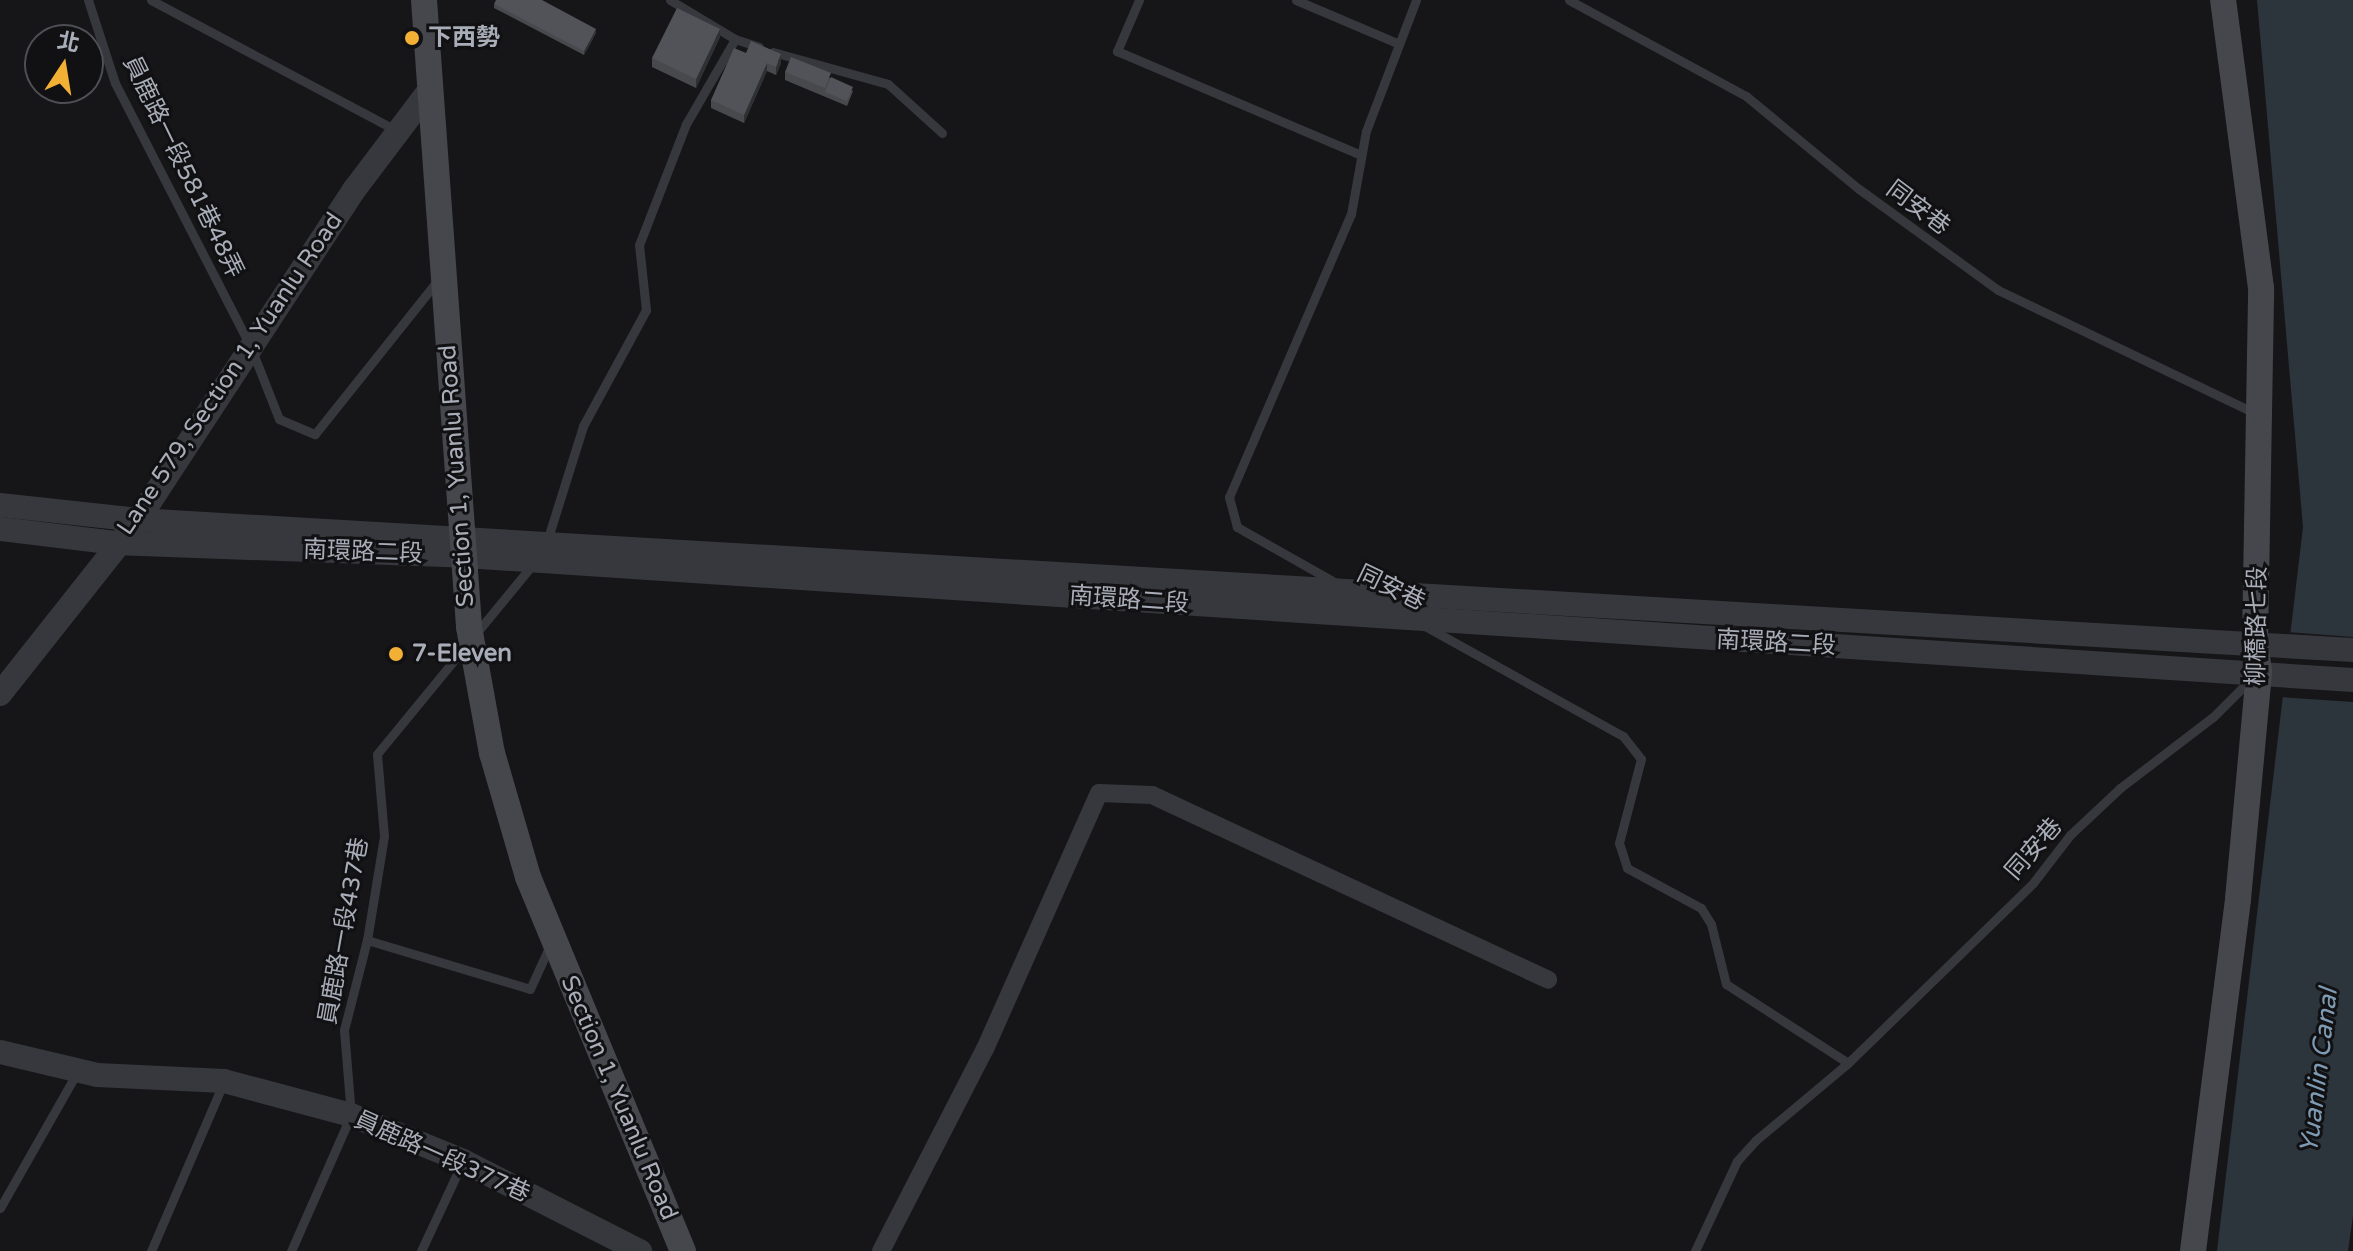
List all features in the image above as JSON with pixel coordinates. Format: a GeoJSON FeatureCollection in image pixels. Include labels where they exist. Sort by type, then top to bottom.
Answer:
{"type":"FeatureCollection","features":[{"type":"Feature","properties":{"kind":"main road","name":"柳橋路七段"},"geometry":{"type":"LineString","coordinates":[[2193,1251],[2268,672],[2261,288],[2223,0]]}},
{"type":"Feature","properties":{"kind":"main road","name":"Section 1, Yuanlu Road"},"geometry":{"type":"LineString","coordinates":[[420,2],[471,645],[492,753],[528,877],[683,1251]]}},
{"type":"Feature","properties":{"kind":"street","name":"Lane 579, Section 1, Yuanlu Road"},"geometry":{"type":"LineString","coordinates":[[0,694],[115,543],[138,520],[396,130],[429,91]]}},
{"type":"Feature","properties":{"kind":"street","name":"南環路二段"},"geometry":{"type":"LineString","coordinates":[[0,505],[138,520],[465,547],[533,564],[1394,617],[1417,622],[2268,672],[2353,680]]}},
{"type":"Feature","properties":{"kind":"street","name":"南環路二段"},"geometry":{"type":"LineString","coordinates":[[0,529],[115,543],[465,547],[547,541],[2353,650]]}},
{"type":"Feature","properties":{"kind":"street"},"geometry":{"type":"LineString","coordinates":[[881,1251],[985,1049],[1099,793],[1152,795],[1548,980]]}},
{"type":"Feature","properties":{"kind":"street","name":"員鹿路一段377巷"},"geometry":{"type":"LineString","coordinates":[[0,1052],[77,1071],[224,1081],[351,1115],[463,1161],[640,1251]]}},
{"type":"Feature","properties":{"kind":"lane","name":"員鹿路一段581巷48弄"},"geometry":{"type":"LineString","coordinates":[[88,0],[115,83],[251,348],[279,419],[315,434],[441,276]]}},
{"type":"Feature","properties":{"kind":"lane"},"geometry":{"type":"LineString","coordinates":[[151,0],[396,130]]}},
{"type":"Feature","properties":{"kind":"lane"},"geometry":{"type":"LineString","coordinates":[[670,0],[735,39],[837,74],[888,84],[942,133]]}},
{"type":"Feature","properties":{"kind":"lane"},"geometry":{"type":"LineString","coordinates":[[1139,0],[1117,51],[1361,155]]}},
{"type":"Feature","properties":{"kind":"lane"},"geometry":{"type":"LineString","coordinates":[[1296,0],[1399,44]]}},
{"type":"Feature","properties":{"kind":"lane","name":"同安巷"},"geometry":{"type":"LineString","coordinates":[[1416,0],[1361,155],[1351,214],[1229,497],[1237,527],[1347,590],[1417,622],[1623,736],[1641,759],[1619,843],[1627,868],[1701,908],[1711,924],[1726,984],[1848,1063]]}},
{"type":"Feature","properties":{"kind":"lane","name":"同安巷"},"geometry":{"type":"LineString","coordinates":[[1569,0],[1746,96],[1859,189],[1998,290],[2230,405],[2262,415]]}},
{"type":"Feature","properties":{"kind":"lane"},"geometry":{"type":"LineString","coordinates":[[547,541],[583,426],[646,310],[639,245],[686,124],[735,39]]}},
{"type":"Feature","properties":{"kind":"lane","name":"員鹿路一段437巷"},"geometry":{"type":"LineString","coordinates":[[351,1115],[344,1030],[367,940],[384,836],[377,754],[471,645],[533,564]]}},
{"type":"Feature","properties":{"kind":"lane","name":"同安巷"},"geometry":{"type":"LineString","coordinates":[[1695,1251],[1737,1161],[1848,1063],[2033,883],[2070,835],[2120,788],[2268,672]]}},
{"type":"Feature","properties":{"kind":"lane"},"geometry":{"type":"LineString","coordinates":[[367,940],[530,989],[553,938]]}},
{"type":"Feature","properties":{"kind":"lane"},"geometry":{"type":"LineString","coordinates":[[0,1208],[77,1071]]}},
{"type":"Feature","properties":{"kind":"lane"},"geometry":{"type":"LineString","coordinates":[[151,1251],[224,1081]]}},
{"type":"Feature","properties":{"kind":"lane"},"geometry":{"type":"LineString","coordinates":[[291,1251],[351,1115]]}},
{"type":"Feature","properties":{"kind":"lane"},"geometry":{"type":"LineString","coordinates":[[421,1251],[463,1161]]}},
{"type":"Feature","properties":{"kind":"water","name":"Yuanlin Canal"},"geometry":{"type":"Polygon","coordinates":[[[2257,0],[2353,0],[2353,1216],[2348,1251],[2217,1251],[2303,527],[2257,0]]]}},
{"type":"Feature","properties":{"kind":"pier"},"geometry":{"type":"Polygon","coordinates":[[[2287,632],[2353,637],[2353,702],[2280,697],[2287,632]]]}},
{"type":"Feature","properties":{"kind":"building"},"geometry":{"type":"Polygon","coordinates":[[[496,0],[542,0],[596,29],[584,51],[494,4],[496,0]]]}},
{"type":"Feature","properties":{"kind":"building"},"geometry":{"type":"Polygon","coordinates":[[[677,8],[720,29],[696,79],[652,58],[677,8]]]}},
{"type":"Feature","properties":{"kind":"building"},"geometry":{"type":"Polygon","coordinates":[[[751,41],[781,54],[776,67],[767,63],[744,115],[711,100],[734,48],[746,53],[751,41]]]}},
{"type":"Feature","properties":{"kind":"building"},"geometry":{"type":"Polygon","coordinates":[[[791,57],[831,73],[825,88],[785,72],[791,57]]]}},
{"type":"Feature","properties":{"kind":"building"},"geometry":{"type":"Polygon","coordinates":[[[831,77],[853,87],[847,101],[825,92],[831,77]]]}},
{"type":"Feature","properties":{"kind":"place","name":"下西勢"},"geometry":{"type":"Point","coordinates":[412,38]}},
{"type":"Feature","properties":{"kind":"place","name":"7-Eleven"},"geometry":{"type":"Point","coordinates":[396,654]}}]}
